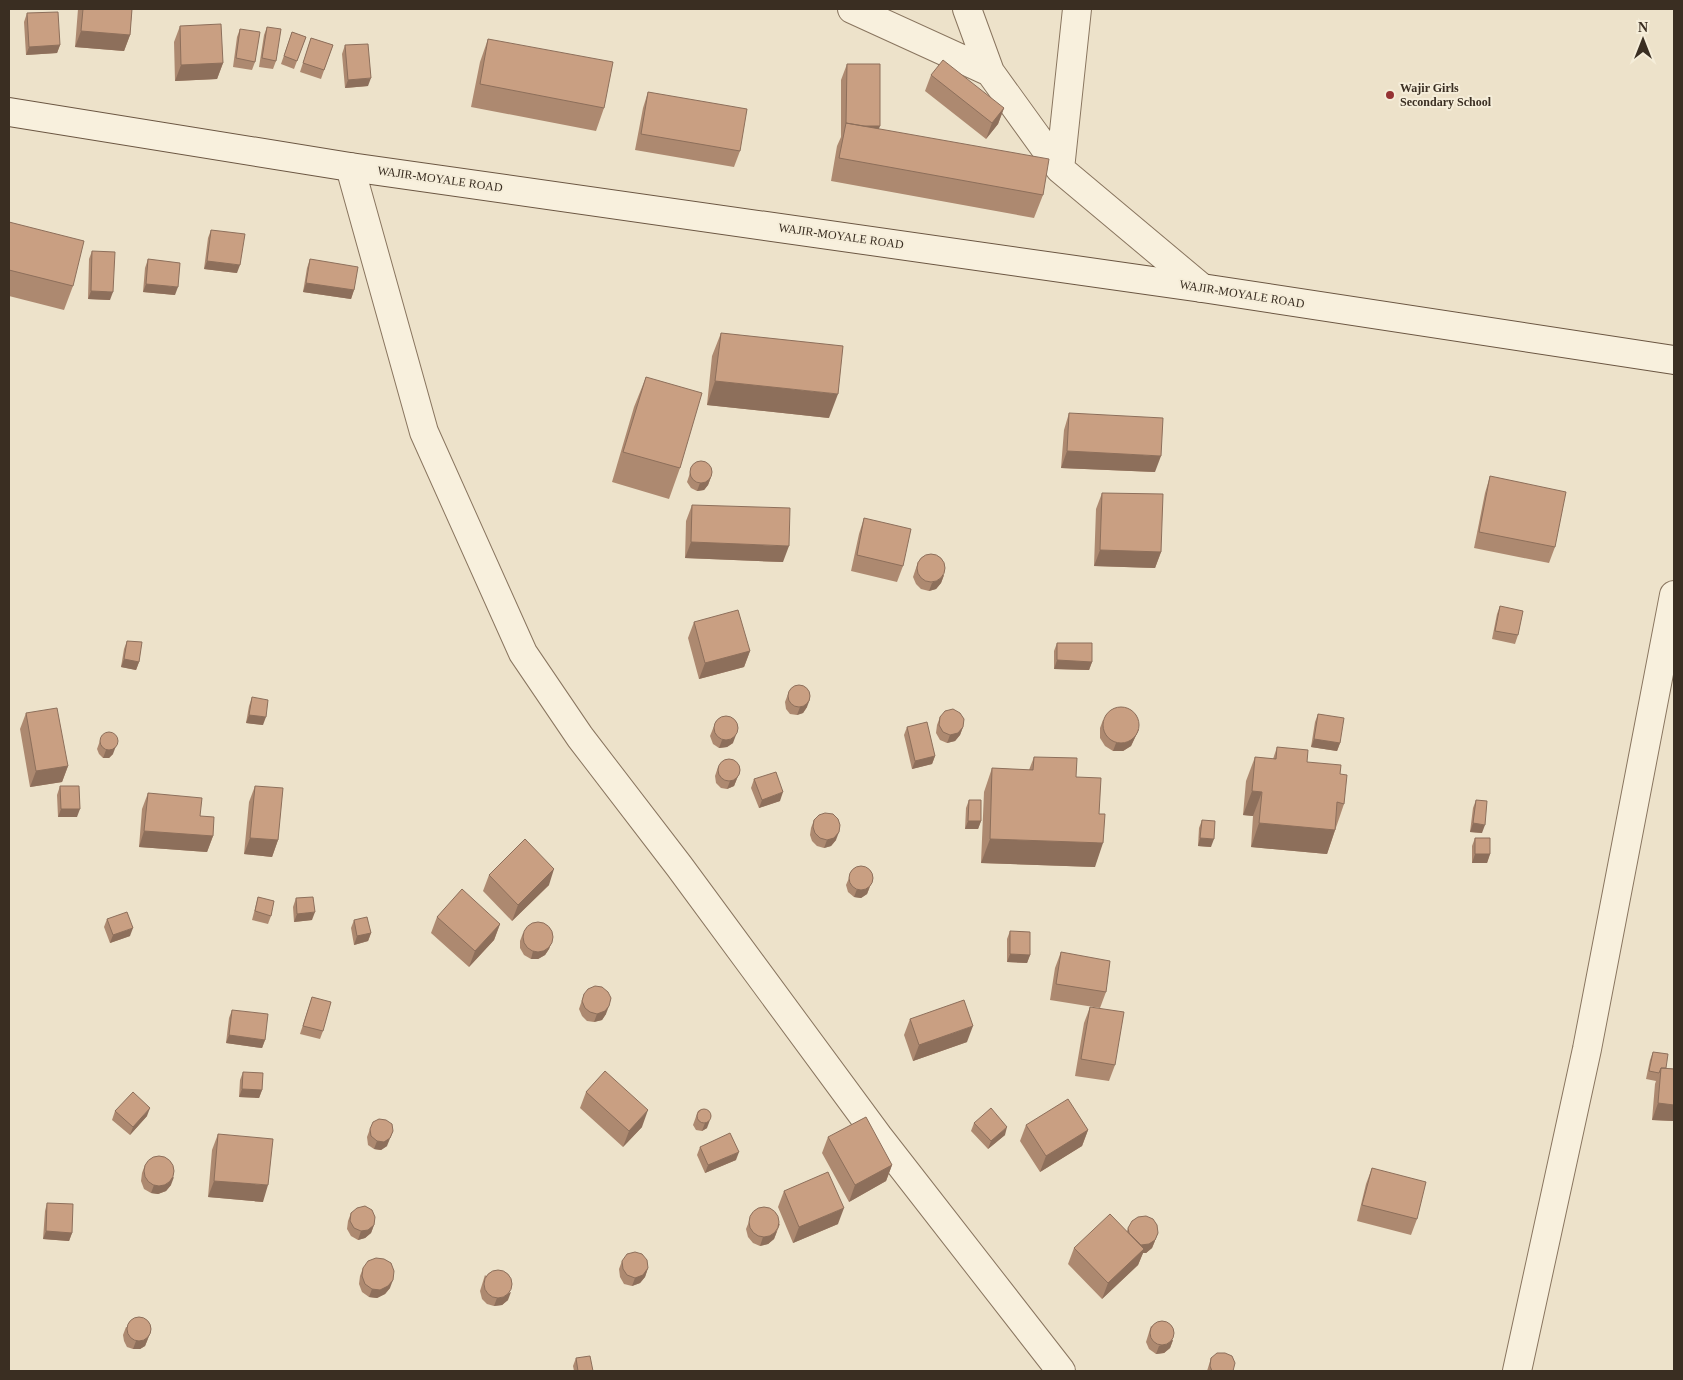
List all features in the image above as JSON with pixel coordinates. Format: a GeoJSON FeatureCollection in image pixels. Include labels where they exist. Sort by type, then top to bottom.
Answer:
{"type":"FeatureCollection","features":[{"type":"Feature","properties":{"kind":"street"},"geometry":{"type":"LineString","coordinates":[[852,9],[990,72]]}},
{"type":"Feature","properties":{"kind":"street"},"geometry":{"type":"LineString","coordinates":[[968,9],[990,72],[1060,169],[1202,288]]}},
{"type":"Feature","properties":{"kind":"street"},"geometry":{"type":"LineString","coordinates":[[1060,169],[1077,9]]}},
{"type":"Feature","properties":{"kind":"street","name":"WAJIR-MOYALE ROAD"},"geometry":{"type":"LineString","coordinates":[[9,112],[350,167],[1202,288],[1674,360]]}},
{"type":"Feature","properties":{"kind":"street"},"geometry":{"type":"LineString","coordinates":[[350,167],[424,432],[523,653],[580,737],[679,866],[878,1136],[1061,1371]]}},
{"type":"Feature","properties":{"kind":"street"},"geometry":{"type":"LineString","coordinates":[[1517,1371],[1589,1040],[1674,595]]}},
{"type":"Feature","properties":{"kind":"building"},"geometry":{"type":"Polygon","coordinates":[[[83,9],[132,9],[130,35],[81,31],[83,9]]]}},
{"type":"Feature","properties":{"kind":"building"},"geometry":{"type":"Polygon","coordinates":[[[58,12],[60,45],[29,47],[27,13],[58,12]]]}},
{"type":"Feature","properties":{"kind":"building"},"geometry":{"type":"Polygon","coordinates":[[[221,24],[223,63],[181,65],[180,26],[221,24]]]}},
{"type":"Feature","properties":{"kind":"building"},"geometry":{"type":"Polygon","coordinates":[[[267,27],[281,29],[276,61],[262,58],[267,27]]]}},
{"type":"Feature","properties":{"kind":"building"},"geometry":{"type":"Polygon","coordinates":[[[240,29],[260,32],[255,62],[236,58],[240,29]]]}},
{"type":"Feature","properties":{"kind":"building"},"geometry":{"type":"Polygon","coordinates":[[[292,32],[306,37],[297,61],[284,56],[292,32]]]}},
{"type":"Feature","properties":{"kind":"building"},"geometry":{"type":"Polygon","coordinates":[[[311,38],[333,45],[324,70],[303,63],[311,38]]]}},
{"type":"Feature","properties":{"kind":"building"},"geometry":{"type":"Polygon","coordinates":[[[488,39],[613,62],[604,108],[480,84],[488,39]]]}},
{"type":"Feature","properties":{"kind":"building"},"geometry":{"type":"Polygon","coordinates":[[[368,44],[371,78],[348,80],[345,45],[368,44]]]}},
{"type":"Feature","properties":{"kind":"building"},"geometry":{"type":"Polygon","coordinates":[[[943,60],[1004,108],[992,123],[931,75],[943,60]]]}},
{"type":"Feature","properties":{"kind":"building"},"geometry":{"type":"Polygon","coordinates":[[[847,64],[880,64],[880,126],[846,123],[847,64]]]}},
{"type":"Feature","properties":{"kind":"building"},"geometry":{"type":"Polygon","coordinates":[[[648,92],[747,109],[740,151],[641,134],[648,92]]]}},
{"type":"Feature","properties":{"kind":"building"},"geometry":{"type":"Polygon","coordinates":[[[846,123],[1049,159],[1043,195],[839,158],[846,123]]]}},
{"type":"Feature","properties":{"kind":"building"},"geometry":{"type":"Polygon","coordinates":[[[9,222],[84,241],[73,286],[9,270],[9,222]]]}},
{"type":"Feature","properties":{"kind":"building"},"geometry":{"type":"Polygon","coordinates":[[[211,230],[245,234],[240,265],[207,261],[211,230]]]}},
{"type":"Feature","properties":{"kind":"building"},"geometry":{"type":"Polygon","coordinates":[[[92,251],[115,252],[113,292],[91,291],[92,251]]]}},
{"type":"Feature","properties":{"kind":"building"},"geometry":{"type":"Polygon","coordinates":[[[148,259],[180,263],[178,287],[146,284],[148,259]]]}},
{"type":"Feature","properties":{"kind":"building"},"geometry":{"type":"Polygon","coordinates":[[[310,259],[358,267],[354,290],[306,283],[310,259]]]}},
{"type":"Feature","properties":{"kind":"building"},"geometry":{"type":"Polygon","coordinates":[[[721,333],[843,346],[838,394],[715,381],[721,333]]]}},
{"type":"Feature","properties":{"kind":"building"},"geometry":{"type":"Polygon","coordinates":[[[646,377],[702,393],[680,468],[623,452],[646,377]]]}},
{"type":"Feature","properties":{"kind":"building"},"geometry":{"type":"Polygon","coordinates":[[[1069,413],[1163,418],[1161,456],[1067,451],[1069,413]]]}},
{"type":"Feature","properties":{"kind":"building"},"geometry":{"type":"Polygon","coordinates":[[[701,461],[709,464],[712,472],[709,480],[701,483],[693,480],[690,472],[693,464],[701,461]]]}},
{"type":"Feature","properties":{"kind":"building"},"geometry":{"type":"Polygon","coordinates":[[[1490,476],[1566,492],[1555,547],[1479,532],[1490,476]]]}},
{"type":"Feature","properties":{"kind":"building"},"geometry":{"type":"Polygon","coordinates":[[[1102,493],[1163,494],[1161,552],[1100,550],[1102,493]]]}},
{"type":"Feature","properties":{"kind":"building"},"geometry":{"type":"Polygon","coordinates":[[[692,505],[790,508],[789,546],[691,542],[692,505]]]}},
{"type":"Feature","properties":{"kind":"building"},"geometry":{"type":"Polygon","coordinates":[[[864,518],[911,529],[903,566],[857,555],[864,518]]]}},
{"type":"Feature","properties":{"kind":"building"},"geometry":{"type":"Polygon","coordinates":[[[931,554],[941,558],[945,568],[941,578],[931,582],[921,578],[917,568],[921,558],[931,554]]]}},
{"type":"Feature","properties":{"kind":"building"},"geometry":{"type":"Polygon","coordinates":[[[1500,606],[1523,611],[1518,635],[1495,631],[1500,606]]]}},
{"type":"Feature","properties":{"kind":"building"},"geometry":{"type":"Polygon","coordinates":[[[738,610],[750,651],[705,663],[694,622],[738,610]]]}},
{"type":"Feature","properties":{"kind":"building"},"geometry":{"type":"Polygon","coordinates":[[[127,641],[142,642],[139,662],[124,659],[127,641]]]}},
{"type":"Feature","properties":{"kind":"building"},"geometry":{"type":"Polygon","coordinates":[[[1057,643],[1092,643],[1092,662],[1057,660],[1057,643]]]}},
{"type":"Feature","properties":{"kind":"building"},"geometry":{"type":"Polygon","coordinates":[[[799,685],[807,688],[810,696],[807,704],[799,707],[791,704],[788,696],[791,688],[799,685]]]}},
{"type":"Feature","properties":{"kind":"building"},"geometry":{"type":"Polygon","coordinates":[[[252,697],[268,700],[266,717],[249,715],[252,697]]]}},
{"type":"Feature","properties":{"kind":"building"},"geometry":{"type":"Polygon","coordinates":[[[1121,707],[1128,708],[1134,712],[1138,718],[1138,732],[1134,738],[1128,742],[1121,743],[1114,742],[1108,738],[1104,732],[1103,725],[1104,718],[1108,712],[1114,708],[1121,707]]]}},
{"type":"Feature","properties":{"kind":"building"},"geometry":{"type":"Polygon","coordinates":[[[57,708],[68,766],[36,771],[26,713],[57,708]]]}},
{"type":"Feature","properties":{"kind":"building"},"geometry":{"type":"Polygon","coordinates":[[[953,709],[960,713],[964,719],[963,727],[958,733],[950,735],[943,732],[939,725],[940,717],[945,711],[953,709]]]}},
{"type":"Feature","properties":{"kind":"building"},"geometry":{"type":"Polygon","coordinates":[[[1318,714],[1344,718],[1340,743],[1314,739],[1318,714]]]}},
{"type":"Feature","properties":{"kind":"building"},"geometry":{"type":"Polygon","coordinates":[[[726,716],[731,717],[737,723],[737,733],[731,739],[726,740],[721,739],[715,733],[714,728],[715,723],[721,717],[726,716]]]}},
{"type":"Feature","properties":{"kind":"building"},"geometry":{"type":"Polygon","coordinates":[[[927,722],[935,756],[915,761],[907,727],[927,722]]]}},
{"type":"Feature","properties":{"kind":"building"},"geometry":{"type":"Polygon","coordinates":[[[109,732],[115,735],[118,741],[115,747],[109,750],[103,747],[100,741],[103,735],[109,732]]]}},
{"type":"Feature","properties":{"kind":"building"},"geometry":{"type":"Polygon","coordinates":[[[1277,747],[1308,750],[1307,762],[1341,765],[1340,774],[1347,775],[1344,804],[1337,802],[1335,830],[1259,823],[1262,792],[1252,791],[1255,757],[1276,759],[1277,747]]]}},
{"type":"Feature","properties":{"kind":"building"},"geometry":{"type":"Polygon","coordinates":[[[1034,757],[1077,758],[1076,777],[1101,778],[1099,814],[1105,814],[1103,843],[990,839],[992,768],[1033,770],[1034,757]]]}},
{"type":"Feature","properties":{"kind":"building"},"geometry":{"type":"Polygon","coordinates":[[[729,759],[737,762],[740,770],[737,778],[729,781],[721,778],[718,770],[721,762],[729,759]]]}},
{"type":"Feature","properties":{"kind":"building"},"geometry":{"type":"Polygon","coordinates":[[[776,772],[783,792],[762,800],[754,779],[776,772]]]}},
{"type":"Feature","properties":{"kind":"building"},"geometry":{"type":"Polygon","coordinates":[[[60,786],[79,786],[80,809],[61,809],[60,786]]]}},
{"type":"Feature","properties":{"kind":"building"},"geometry":{"type":"Polygon","coordinates":[[[255,786],[283,788],[278,840],[250,838],[255,786]]]}},
{"type":"Feature","properties":{"kind":"building"},"geometry":{"type":"Polygon","coordinates":[[[148,793],[202,798],[200,816],[214,817],[213,836],[144,831],[148,793]]]}},
{"type":"Feature","properties":{"kind":"building"},"geometry":{"type":"Polygon","coordinates":[[[969,800],[981,800],[981,821],[968,821],[969,800]]]}},
{"type":"Feature","properties":{"kind":"building"},"geometry":{"type":"Polygon","coordinates":[[[1476,800],[1487,801],[1485,825],[1473,823],[1476,800]]]}},
{"type":"Feature","properties":{"kind":"building"},"geometry":{"type":"Polygon","coordinates":[[[825,813],[833,814],[838,819],[840,825],[839,832],[834,838],[827,840],[820,838],[815,833],[813,827],[814,820],[819,815],[825,813]]]}},
{"type":"Feature","properties":{"kind":"building"},"geometry":{"type":"Polygon","coordinates":[[[1202,820],[1215,821],[1214,839],[1200,838],[1202,820]]]}},
{"type":"Feature","properties":{"kind":"building"},"geometry":{"type":"Polygon","coordinates":[[[1475,838],[1490,838],[1490,854],[1475,854],[1475,838]]]}},
{"type":"Feature","properties":{"kind":"building"},"geometry":{"type":"Polygon","coordinates":[[[525,839],[554,869],[518,905],[489,875],[525,839]]]}},
{"type":"Feature","properties":{"kind":"building"},"geometry":{"type":"Polygon","coordinates":[[[861,866],[869,870],[873,878],[869,886],[861,890],[853,886],[849,878],[853,870],[861,866]]]}},
{"type":"Feature","properties":{"kind":"building"},"geometry":{"type":"Polygon","coordinates":[[[462,889],[500,924],[475,951],[437,917],[462,889]]]}},
{"type":"Feature","properties":{"kind":"building"},"geometry":{"type":"Polygon","coordinates":[[[258,897],[274,901],[271,916],[255,911],[258,897]]]}},
{"type":"Feature","properties":{"kind":"building"},"geometry":{"type":"Polygon","coordinates":[[[313,897],[315,912],[297,914],[296,898],[313,897]]]}},
{"type":"Feature","properties":{"kind":"building"},"geometry":{"type":"Polygon","coordinates":[[[127,912],[133,928],[113,935],[107,919],[127,912]]]}},
{"type":"Feature","properties":{"kind":"building"},"geometry":{"type":"Polygon","coordinates":[[[367,917],[371,933],[357,936],[354,920],[367,917]]]}},
{"type":"Feature","properties":{"kind":"building"},"geometry":{"type":"Polygon","coordinates":[[[538,922],[544,923],[552,931],[552,943],[544,951],[538,952],[532,951],[524,943],[523,937],[524,931],[532,923],[538,922]]]}},
{"type":"Feature","properties":{"kind":"building"},"geometry":{"type":"Polygon","coordinates":[[[1010,931],[1030,932],[1030,955],[1010,954],[1010,931]]]}},
{"type":"Feature","properties":{"kind":"building"},"geometry":{"type":"Polygon","coordinates":[[[1061,952],[1110,961],[1106,992],[1056,984],[1061,952]]]}},
{"type":"Feature","properties":{"kind":"building"},"geometry":{"type":"Polygon","coordinates":[[[595,986],[602,987],[611,998],[609,1006],[605,1011],[597,1014],[585,1008],[582,1001],[588,989],[595,986]]]}},
{"type":"Feature","properties":{"kind":"building"},"geometry":{"type":"Polygon","coordinates":[[[312,997],[331,1002],[323,1031],[303,1026],[312,997]]]}},
{"type":"Feature","properties":{"kind":"building"},"geometry":{"type":"Polygon","coordinates":[[[964,1000],[973,1026],[919,1045],[910,1019],[964,1000]]]}},
{"type":"Feature","properties":{"kind":"building"},"geometry":{"type":"Polygon","coordinates":[[[1090,1007],[1124,1012],[1115,1065],[1081,1059],[1090,1007]]]}},
{"type":"Feature","properties":{"kind":"building"},"geometry":{"type":"Polygon","coordinates":[[[232,1010],[268,1014],[265,1040],[229,1035],[232,1010]]]}},
{"type":"Feature","properties":{"kind":"building"},"geometry":{"type":"Polygon","coordinates":[[[1653,1052],[1668,1054],[1666,1068],[1661,1068],[1659,1073],[1649,1071],[1653,1052]]]}},
{"type":"Feature","properties":{"kind":"building"},"geometry":{"type":"Polygon","coordinates":[[[1661,1068],[1674,1069],[1674,1105],[1658,1103],[1661,1068]]]}},
{"type":"Feature","properties":{"kind":"building"},"geometry":{"type":"Polygon","coordinates":[[[605,1071],[648,1110],[629,1131],[586,1092],[605,1071]]]}},
{"type":"Feature","properties":{"kind":"building"},"geometry":{"type":"Polygon","coordinates":[[[243,1072],[263,1073],[262,1090],[242,1089],[243,1072]]]}},
{"type":"Feature","properties":{"kind":"building"},"geometry":{"type":"Polygon","coordinates":[[[133,1092],[150,1108],[133,1127],[115,1111],[133,1092]]]}},
{"type":"Feature","properties":{"kind":"building"},"geometry":{"type":"Polygon","coordinates":[[[1068,1099],[1088,1130],[1046,1156],[1026,1125],[1068,1099]]]}},
{"type":"Feature","properties":{"kind":"building"},"geometry":{"type":"Polygon","coordinates":[[[991,1108],[1007,1127],[991,1141],[974,1123],[991,1108]]]}},
{"type":"Feature","properties":{"kind":"building"},"geometry":{"type":"Polygon","coordinates":[[[701,1109],[707,1109],[711,1116],[707,1123],[701,1123],[697,1119],[697,1113],[701,1109]]]}},
{"type":"Feature","properties":{"kind":"building"},"geometry":{"type":"Polygon","coordinates":[[[866,1117],[892,1165],[855,1185],[828,1137],[866,1117]]]}},
{"type":"Feature","properties":{"kind":"building"},"geometry":{"type":"Polygon","coordinates":[[[379,1119],[386,1120],[392,1124],[393,1131],[390,1138],[384,1142],[377,1141],[371,1136],[370,1129],[373,1122],[379,1119]]]}},
{"type":"Feature","properties":{"kind":"building"},"geometry":{"type":"Polygon","coordinates":[[[730,1133],[739,1152],[708,1165],[700,1147],[730,1133]]]}},
{"type":"Feature","properties":{"kind":"building"},"geometry":{"type":"Polygon","coordinates":[[[218,1134],[273,1139],[268,1185],[214,1181],[218,1134]]]}},
{"type":"Feature","properties":{"kind":"building"},"geometry":{"type":"Polygon","coordinates":[[[159,1156],[170,1160],[174,1171],[170,1182],[159,1186],[148,1182],[144,1171],[148,1160],[159,1156]]]}},
{"type":"Feature","properties":{"kind":"building"},"geometry":{"type":"Polygon","coordinates":[[[1372,1168],[1426,1182],[1417,1219],[1362,1205],[1372,1168]]]}},
{"type":"Feature","properties":{"kind":"building"},"geometry":{"type":"Polygon","coordinates":[[[828,1172],[844,1208],[799,1227],[784,1191],[828,1172]]]}},
{"type":"Feature","properties":{"kind":"building"},"geometry":{"type":"Polygon","coordinates":[[[47,1203],[73,1204],[72,1233],[46,1231],[47,1203]]]}},
{"type":"Feature","properties":{"kind":"building"},"geometry":{"type":"Polygon","coordinates":[[[365,1206],[372,1210],[375,1217],[374,1225],[368,1230],[361,1231],[354,1228],[350,1221],[351,1213],[357,1208],[365,1206]]]}},
{"type":"Feature","properties":{"kind":"building"},"geometry":{"type":"Polygon","coordinates":[[[764,1207],[774,1212],[779,1222],[774,1232],[764,1237],[754,1232],[749,1222],[754,1212],[764,1207]]]}},
{"type":"Feature","properties":{"kind":"building"},"geometry":{"type":"Polygon","coordinates":[[[1110,1214],[1144,1249],[1108,1283],[1074,1248],[1110,1214]]]}},
{"type":"Feature","properties":{"kind":"building"},"geometry":{"type":"Polygon","coordinates":[[[1146,1216],[1153,1219],[1157,1225],[1158,1233],[1155,1240],[1149,1244],[1141,1245],[1129,1233],[1128,1228],[1132,1221],[1138,1217],[1146,1216]]]}},
{"type":"Feature","properties":{"kind":"building"},"geometry":{"type":"Polygon","coordinates":[[[635,1252],[642,1254],[647,1260],[648,1268],[643,1275],[635,1278],[627,1275],[623,1269],[622,1261],[627,1254],[635,1252]]]}},
{"type":"Feature","properties":{"kind":"building"},"geometry":{"type":"Polygon","coordinates":[[[376,1258],[384,1259],[391,1263],[394,1271],[393,1280],[388,1286],[380,1290],[372,1289],[365,1284],[362,1276],[363,1268],[368,1261],[376,1258]]]}},
{"type":"Feature","properties":{"kind":"building"},"geometry":{"type":"Polygon","coordinates":[[[498,1270],[508,1274],[512,1284],[508,1294],[498,1298],[488,1294],[484,1284],[488,1274],[498,1270]]]}},
{"type":"Feature","properties":{"kind":"building"},"geometry":{"type":"Polygon","coordinates":[[[139,1317],[148,1320],[151,1329],[148,1338],[139,1341],[130,1338],[127,1329],[130,1320],[139,1317]]]}},
{"type":"Feature","properties":{"kind":"building"},"geometry":{"type":"Polygon","coordinates":[[[1162,1321],[1171,1324],[1174,1333],[1171,1342],[1162,1345],[1153,1342],[1150,1333],[1153,1324],[1162,1321]]]}},
{"type":"Feature","properties":{"kind":"building"},"geometry":{"type":"Polygon","coordinates":[[[1217,1353],[1225,1353],[1232,1356],[1235,1363],[1233,1371],[1212,1371],[1210,1366],[1211,1358],[1217,1353]]]}},
{"type":"Feature","properties":{"kind":"building"},"geometry":{"type":"Polygon","coordinates":[[[590,1356],[593,1371],[578,1371],[576,1358],[590,1356]]]}},
{"type":"Feature","properties":{"kind":"place","name":"Wajir Girls Secondary School"},"geometry":{"type":"Point","coordinates":[1390,95]}}]}
